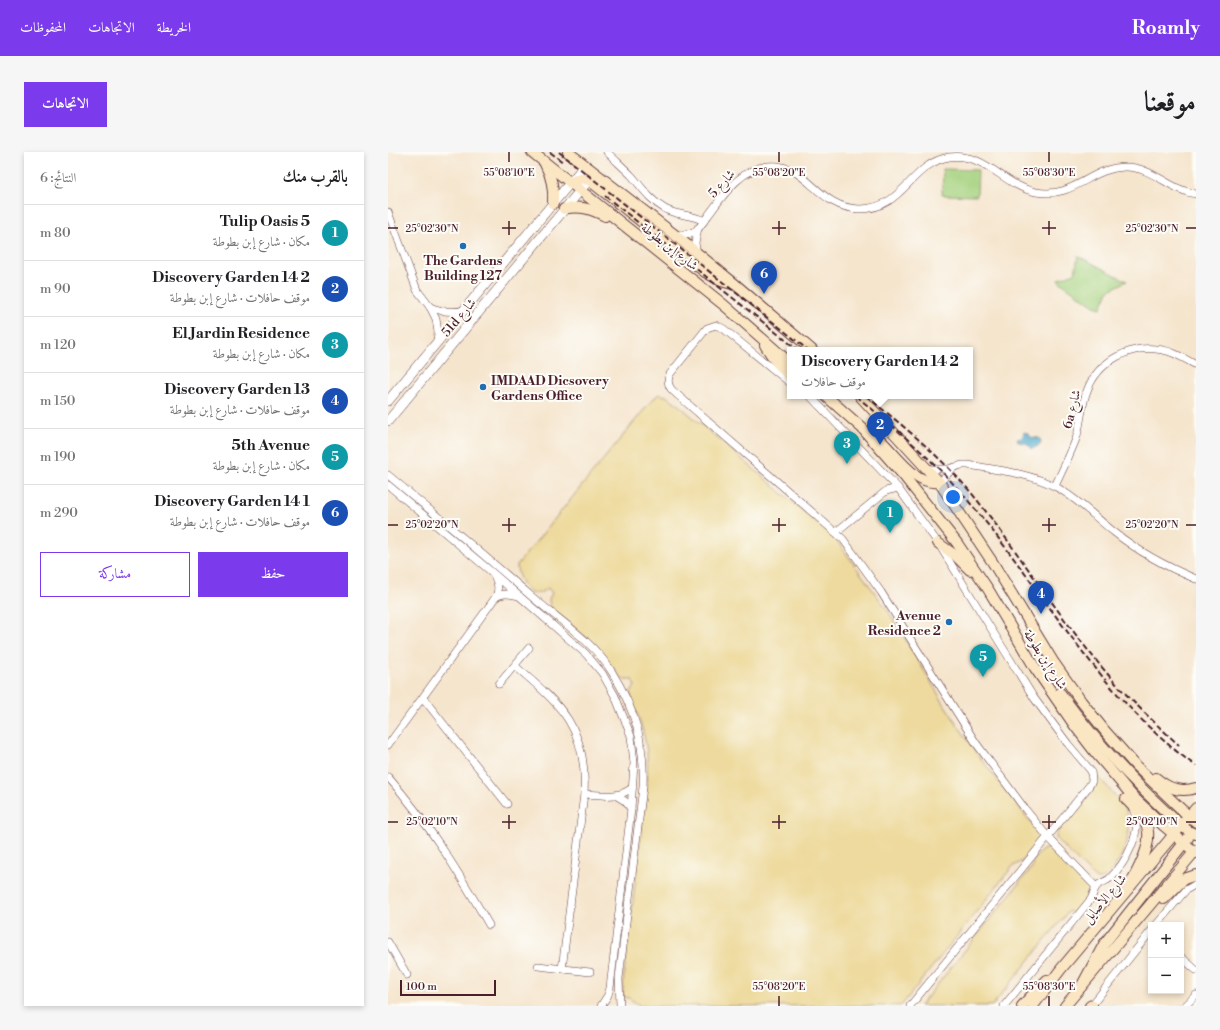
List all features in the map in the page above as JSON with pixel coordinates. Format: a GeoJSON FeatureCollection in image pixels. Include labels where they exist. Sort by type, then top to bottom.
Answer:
{"type":"FeatureCollection","features":[{"type":"Feature","properties":{"kind":"main road","name":"شارع إبن بطوطة"},"geometry":{"type":"LineString","coordinates":[[532,152],[542,156],[573,179],[580,191],[724,305],[787,360]]}},
{"type":"Feature","properties":{"kind":"main road","name":"شارع إبن بطوطة"},"geometry":{"type":"LineString","coordinates":[[568,152],[585,166],[592,176],[675,236],[736,285],[808,347]]}},
{"type":"Feature","properties":{"kind":"main road"},"geometry":{"type":"LineString","coordinates":[[542,156],[551,177],[553,192],[552,204]]}},
{"type":"Feature","properties":{"kind":"main road"},"geometry":{"type":"LineString","coordinates":[[573,179],[582,176],[592,176],[705,272],[721,281],[736,285]]}},
{"type":"Feature","properties":{"kind":"main road"},"geometry":{"type":"LineString","coordinates":[[564,209],[575,207],[586,208],[617,221]]}},
{"type":"Feature","properties":{"kind":"main road"},"geometry":{"type":"LineString","coordinates":[[757,333],[774,359],[787,374]]}},
{"type":"Feature","properties":{"kind":"main road","name":"شارع إبن بطوطة"},"geometry":{"type":"LineString","coordinates":[[829,399],[862,428],[904,476],[958,543],[988,589],[1015,636],[1094,752],[1172,840],[1176,841],[1180,846],[1191,837]]}},
{"type":"Feature","properties":{"kind":"main road","name":"شارع إبن بطوطة"},"geometry":{"type":"LineString","coordinates":[[863,399],[938,482],[985,551],[1068,683],[1105,732],[1136,766],[1192,819]]}},
{"type":"Feature","properties":{"kind":"main road"},"geometry":{"type":"LineString","coordinates":[[862,428],[881,440],[917,477],[931,482],[938,482]]}},
{"type":"Feature","properties":{"kind":"main road"},"geometry":{"type":"LineString","coordinates":[[938,543],[959,559],[988,589]]}},
{"type":"Feature","properties":{"kind":"main road"},"geometry":{"type":"LineString","coordinates":[[1015,636],[1031,671],[1071,729],[1145,821],[1148,835],[1146,849],[1128,889]]}},
{"type":"Feature","properties":{"kind":"main road"},"geometry":{"type":"LineString","coordinates":[[1015,636],[1095,738],[1128,775],[1191,837]]}},
{"type":"Feature","properties":{"kind":"main road"},"geometry":{"type":"LineString","coordinates":[[1136,766],[1144,769],[1163,784],[1173,788],[1185,790],[1196,788]]}},
{"type":"Feature","properties":{"kind":"main road","name":"شارع الأصايل"},"geometry":{"type":"LineString","coordinates":[[1033,1006],[1170,838],[1181,826],[1192,819],[1196,808]]}},
{"type":"Feature","properties":{"kind":"main road"},"geometry":{"type":"LineString","coordinates":[[1173,818],[1180,818],[1182,814],[1181,809]]}},
{"type":"Feature","properties":{"kind":"main road"},"geometry":{"type":"LineString","coordinates":[[1065,1006],[1196,852],[1191,837],[1192,819]]}},
{"type":"Feature","properties":{"kind":"main road"},"geometry":{"type":"LineString","coordinates":[[1170,838],[1191,837]]}},
{"type":"Feature","properties":{"kind":"main road"},"geometry":{"type":"LineString","coordinates":[[1081,987],[1104,944],[1191,837]]}},
{"type":"Feature","properties":{"kind":"main road"},"geometry":{"type":"LineString","coordinates":[[1112,950],[1135,931],[1176,885],[1184,879],[1196,875]]}},
{"type":"Feature","properties":{"kind":"main road"},"geometry":{"type":"LineString","coordinates":[[1022,1006],[1040,986],[1058,974]]}},
{"type":"Feature","properties":{"kind":"main road"},"geometry":{"type":"LineString","coordinates":[[1040,1006],[1058,974]]}},
{"type":"Feature","properties":{"kind":"street"},"geometry":{"type":"LineString","coordinates":[[607,152],[652,200],[660,206],[673,213],[696,217],[704,221]]}},
{"type":"Feature","properties":{"kind":"street","name":"شارع 5"},"geometry":{"type":"LineString","coordinates":[[675,236],[685,235],[698,228],[738,180],[755,169],[768,166],[781,166],[795,172],[828,200],[841,206],[854,209],[874,207],[887,203],[898,195],[917,174],[931,163],[944,158],[958,156],[973,158],[991,167],[1020,187],[1035,192],[1063,192],[1104,171],[1114,168],[1127,167],[1147,170],[1181,190],[1196,194]]}},
{"type":"Feature","properties":{"kind":"street","name":"51d شارع"},"geometry":{"type":"LineString","coordinates":[[388,401],[585,166]]}},
{"type":"Feature","properties":{"kind":"street","name":"51d شارع"},"geometry":{"type":"LineString","coordinates":[[388,421],[592,176]]}},
{"type":"Feature","properties":{"kind":"street"},"geometry":{"type":"LineString","coordinates":[[388,212],[417,290],[434,313],[438,326],[436,344]]}},
{"type":"Feature","properties":{"kind":"street"},"geometry":{"type":"LineString","coordinates":[[697,254],[696,244],[698,228]]}},
{"type":"Feature","properties":{"kind":"street"},"geometry":{"type":"LineString","coordinates":[[430,307],[436,310],[450,312],[466,309]]}},
{"type":"Feature","properties":{"kind":"street"},"geometry":{"type":"LineString","coordinates":[[787,381],[724,329],[716,325],[707,328],[669,376],[669,385],[673,391],[750,460],[836,532],[842,539],[881,592],[976,743],[1047,836],[1096,887]]}},
{"type":"Feature","properties":{"kind":"street","name":"6a شارع"},"geometry":{"type":"LineString","coordinates":[[1055,486],[1076,439],[1086,392],[1096,374],[1106,364],[1117,356],[1129,351],[1149,348],[1174,353],[1196,365]]}},
{"type":"Feature","properties":{"kind":"street"},"geometry":{"type":"LineString","coordinates":[[813,399],[898,488],[938,543],[1034,698],[1091,771],[1092,776],[1089,786],[910,1006]]}},
{"type":"Feature","properties":{"kind":"street"},"geometry":{"type":"LineString","coordinates":[[927,469],[953,468],[968,465],[1028,476],[1055,486],[1070,496],[1131,545],[1158,561],[1196,579]]}},
{"type":"Feature","properties":{"kind":"street"},"geometry":{"type":"LineString","coordinates":[[938,482],[953,468]]}},
{"type":"Feature","properties":{"kind":"street"},"geometry":{"type":"LineString","coordinates":[[388,475],[567,625],[598,653],[616,678],[634,718],[644,759],[643,782],[619,978],[620,1006]]}},
{"type":"Feature","properties":{"kind":"street"},"geometry":{"type":"LineString","coordinates":[[886,491],[888,477]]}},
{"type":"Feature","properties":{"kind":"street"},"geometry":{"type":"LineString","coordinates":[[388,485],[586,654],[602,673],[623,715],[631,736],[634,763],[633,787],[610,988],[608,995],[601,1006]]}},
{"type":"Feature","properties":{"kind":"street"},"geometry":{"type":"LineString","coordinates":[[836,532],[848,524],[886,491],[898,488]]}},
{"type":"Feature","properties":{"kind":"street"},"geometry":{"type":"LineString","coordinates":[[842,539],[848,524]]}},
{"type":"Feature","properties":{"kind":"street"},"geometry":{"type":"LineString","coordinates":[[388,745],[497,595],[498,587],[494,574]]}},
{"type":"Feature","properties":{"kind":"street"},"geometry":{"type":"LineString","coordinates":[[495,598],[505,594],[519,596]]}},
{"type":"Feature","properties":{"kind":"street"},"geometry":{"type":"LineString","coordinates":[[499,684],[529,648]]}},
{"type":"Feature","properties":{"kind":"street"},"geometry":{"type":"LineString","coordinates":[[515,666],[548,694],[568,719],[575,733],[582,755],[585,778],[584,794],[562,969]]}},
{"type":"Feature","properties":{"kind":"street"},"geometry":{"type":"LineString","coordinates":[[423,698],[507,804]]}},
{"type":"Feature","properties":{"kind":"street"},"geometry":{"type":"LineString","coordinates":[[388,777],[411,804],[439,843],[489,925]]}},
{"type":"Feature","properties":{"kind":"street"},"geometry":{"type":"LineString","coordinates":[[584,794],[617,796],[626,793],[633,787]]}},
{"type":"Feature","properties":{"kind":"street"},"geometry":{"type":"LineString","coordinates":[[617,796],[625,801],[631,809]]}},
{"type":"Feature","properties":{"kind":"street"},"geometry":{"type":"LineString","coordinates":[[1004,1006],[1091,899],[1096,887],[1108,880],[1128,853],[1135,839],[1137,822],[1134,810],[1130,804]]}},
{"type":"Feature","properties":{"kind":"street"},"geometry":{"type":"LineString","coordinates":[[1160,922],[1186,890],[1196,884]]}},
{"type":"Feature","properties":{"kind":"street"},"geometry":{"type":"LineString","coordinates":[[1091,1006],[1148,935]]}},
{"type":"Feature","properties":{"kind":"street"},"geometry":{"type":"LineString","coordinates":[[1128,959],[1133,956],[1148,940]]}},
{"type":"Feature","properties":{"kind":"street"},"geometry":{"type":"LineString","coordinates":[[388,942],[407,975]]}},
{"type":"Feature","properties":{"kind":"street"},"geometry":{"type":"LineString","coordinates":[[1184,954],[1196,964]]}},
{"type":"Feature","properties":{"kind":"street"},"geometry":{"type":"LineString","coordinates":[[1182,958],[1196,970]]}},
{"type":"Feature","properties":{"kind":"street"},"geometry":{"type":"LineString","coordinates":[[538,966],[590,972]]}},
{"type":"Feature","properties":{"kind":"street"},"geometry":{"type":"LineString","coordinates":[[1185,1006],[1194,997],[1192,995],[1196,989]]}},
{"type":"Feature","properties":{"kind":"green space"},"geometry":{"type":"Polygon","coordinates":[[[943,169],[978,170],[977,196],[942,195],[943,169]]]}},
{"type":"Feature","properties":{"kind":"green space"},"geometry":{"type":"Polygon","coordinates":[[[1078,256],[1127,281],[1108,291],[1101,308],[1094,306],[1060,282],[1058,279],[1075,273],[1078,256]]]}},
{"type":"Feature","properties":{"kind":"sand"},"geometry":{"type":"Polygon","coordinates":[[[659,394],[666,396],[675,402],[830,534],[840,545],[888,611],[974,750],[1040,834],[1041,837],[1039,841],[1022,861],[1012,867],[901,1006],[640,1006],[629,998],[623,997],[623,983],[648,767],[645,740],[641,724],[631,698],[631,693],[635,686],[632,679],[621,678],[596,646],[550,607],[549,599],[552,593],[548,588],[542,592],[534,593],[526,588],[518,574],[517,565],[652,400],[659,394]]]}},
{"type":"Feature","properties":{"kind":"sand"},"geometry":{"type":"Polygon","coordinates":[[[1096,774],[1124,808],[1129,822],[1128,838],[1123,853],[1109,874],[1102,879],[1096,879],[1058,841],[1056,837],[1064,821],[1085,801],[1091,793],[1095,784],[1096,774]]]}},
{"type":"Feature","properties":{"kind":"sand"},"geometry":{"type":"Polygon","coordinates":[[[1047,848],[1052,849],[1089,886],[1089,894],[1085,901],[1073,914],[1069,911],[992,1006],[920,1006],[1033,866],[1032,863],[1041,851],[1047,848]]]}},
{"type":"Feature","properties":{"kind":"water"},"geometry":{"type":"Polygon","coordinates":[[[1024,432],[1031,437],[1039,438],[1041,441],[1040,445],[1032,449],[1026,443],[1018,442],[1017,439],[1022,438],[1024,432]]]}},
{"type":"Feature","properties":{"kind":"railway"},"geometry":{"type":"LineString","coordinates":[[550,152],[564,163]]}},
{"type":"Feature","properties":{"kind":"railway"},"geometry":{"type":"LineString","coordinates":[[559,152],[804,347]]}},
{"type":"Feature","properties":{"kind":"railway"},"geometry":{"type":"LineString","coordinates":[[605,196],[794,347]]}},
{"type":"Feature","properties":{"kind":"railway"},"geometry":{"type":"LineString","coordinates":[[860,399],[916,447],[957,488],[997,537],[1102,676],[1131,709],[1162,739],[1196,766]]}},
{"type":"Feature","properties":{"kind":"railway"},"geometry":{"type":"LineString","coordinates":[[870,399],[924,445],[965,485],[1082,643],[1134,703],[1179,745]]}},
{"type":"Feature","properties":{"kind":"place","name":"The Gardens Building 127"},"geometry":{"type":"Point","coordinates":[463,246]}},
{"type":"Feature","properties":{"kind":"place","name":"Discovery Garden 14 1"},"geometry":{"type":"Point","coordinates":[764,294]}},
{"type":"Feature","properties":{"kind":"place","name":"IMDAAD Dicsovery Gardens Office"},"geometry":{"type":"Point","coordinates":[483,387]}},
{"type":"Feature","properties":{"kind":"place","name":"Discovery Garden 14 2"},"geometry":{"type":"Point","coordinates":[880,445]}},
{"type":"Feature","properties":{"kind":"place","name":"El Jardin Residence"},"geometry":{"type":"Point","coordinates":[847,464]}},
{"type":"Feature","properties":{"kind":"place","name":"Tulip Oasis 5"},"geometry":{"type":"Point","coordinates":[890,533]}},
{"type":"Feature","properties":{"kind":"place","name":"Discovery Garden 13"},"geometry":{"type":"Point","coordinates":[1041,614]}},
{"type":"Feature","properties":{"kind":"place","name":"Avenue Residence 2"},"geometry":{"type":"Point","coordinates":[949,622]}},
{"type":"Feature","properties":{"kind":"place","name":"5th Avenue"},"geometry":{"type":"Point","coordinates":[983,677]}}]}
